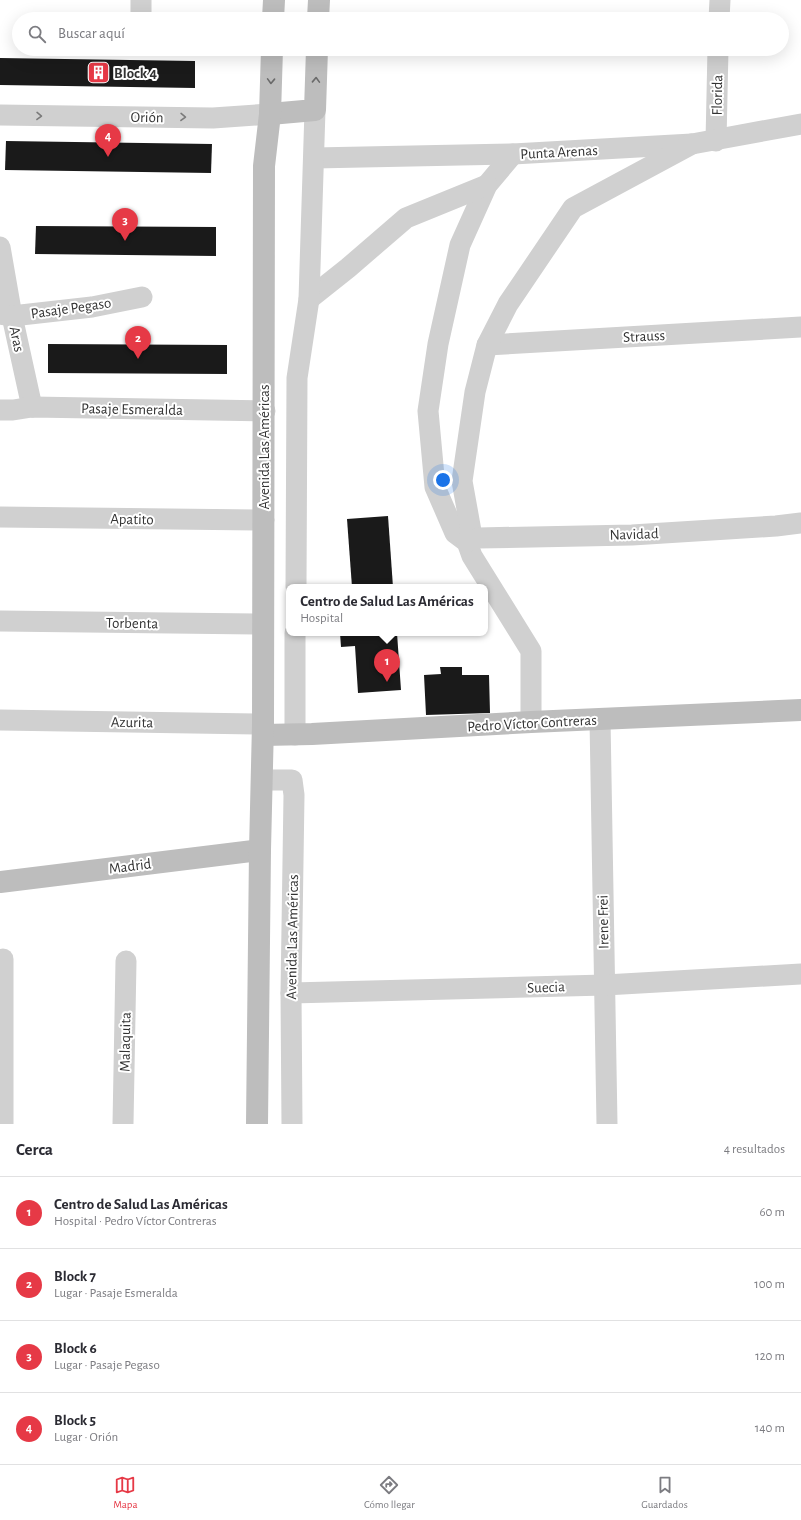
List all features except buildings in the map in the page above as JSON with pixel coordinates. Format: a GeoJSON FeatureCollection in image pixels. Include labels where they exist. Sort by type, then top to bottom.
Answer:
{"type":"FeatureCollection","features":[{"type":"Feature","properties":{"kind":"street"},"geometry":{"type":"LineString","coordinates":[[273,12],[274,0]]}},
{"type":"Feature","properties":{"kind":"street"},"geometry":{"type":"LineString","coordinates":[[318,12],[319,0]]}},
{"type":"Feature","properties":{"kind":"street"},"geometry":{"type":"LineString","coordinates":[[719,12],[720,0]]}},
{"type":"Feature","properties":{"kind":"street","name":"Avenida Las Américas"},"geometry":{"type":"LineString","coordinates":[[257,1124],[263,730],[265,412],[264,166],[270,114],[272,56]]}},
{"type":"Feature","properties":{"kind":"street"},"geometry":{"type":"LineString","coordinates":[[296,584],[296,378],[309,299],[317,56]]}},
{"type":"Feature","properties":{"kind":"street","name":"Florida"},"geometry":{"type":"LineString","coordinates":[[716,141],[718,56]]}},
{"type":"Feature","properties":{"kind":"street"},"geometry":{"type":"LineString","coordinates":[[270,114],[315,110]]}},
{"type":"Feature","properties":{"kind":"street","name":"Orión"},"geometry":{"type":"LineString","coordinates":[[0,115],[213,118],[270,114]]}},
{"type":"Feature","properties":{"kind":"street","name":"Punta Arenas"},"geometry":{"type":"LineString","coordinates":[[314,158],[514,154],[692,144],[716,141],[801,124]]}},
{"type":"Feature","properties":{"kind":"street"},"geometry":{"type":"LineString","coordinates":[[467,542],[470,531],[462,481],[476,392],[487,345],[508,304],[573,208],[692,144]]}},
{"type":"Feature","properties":{"kind":"street"},"geometry":{"type":"LineString","coordinates":[[514,154],[487,185],[460,245],[438,344],[428,411],[435,487],[455,533],[467,542],[472,556],[531,651],[531,722]]}},
{"type":"Feature","properties":{"kind":"street"},"geometry":{"type":"LineString","coordinates":[[309,299],[348,268],[406,218],[487,185]]}},
{"type":"Feature","properties":{"kind":"street","name":"Aras"},"geometry":{"type":"LineString","coordinates":[[0,247],[6,315],[32,407]]}},
{"type":"Feature","properties":{"kind":"street","name":"Pasaje Pegaso"},"geometry":{"type":"LineString","coordinates":[[6,315],[92,307],[142,297]]}},
{"type":"Feature","properties":{"kind":"street","name":"Strauss"},"geometry":{"type":"LineString","coordinates":[[487,345],[801,327]]}},
{"type":"Feature","properties":{"kind":"street","name":"Pasaje Esmeralda"},"geometry":{"type":"LineString","coordinates":[[0,410],[13,410],[32,407],[265,412]]}},
{"type":"Feature","properties":{"kind":"street","name":"Apatito"},"geometry":{"type":"LineString","coordinates":[[0,517],[264,520]]}},
{"type":"Feature","properties":{"kind":"street","name":"Navidad"},"geometry":{"type":"LineString","coordinates":[[467,542],[478,538],[632,535],[776,526],[801,523]]}},
{"type":"Feature","properties":{"kind":"street","name":"Torbenta"},"geometry":{"type":"LineString","coordinates":[[0,621],[263,624]]}},
{"type":"Feature","properties":{"kind":"street"},"geometry":{"type":"LineString","coordinates":[[295,636],[295,735]]}},
{"type":"Feature","properties":{"kind":"street","name":"Pedro Víctor Contreras"},"geometry":{"type":"LineString","coordinates":[[263,730],[295,735],[531,722],[801,710]]}},
{"type":"Feature","properties":{"kind":"street","name":"Irene Frei"},"geometry":{"type":"LineString","coordinates":[[600,719],[607,1124]]}},
{"type":"Feature","properties":{"kind":"street","name":"Azurita"},"geometry":{"type":"LineString","coordinates":[[0,720],[263,730]]}},
{"type":"Feature","properties":{"kind":"street","name":"Avenida Las Américas"},"geometry":{"type":"LineString","coordinates":[[262,780],[292,780],[294,795],[291,994],[292,1124]]}},
{"type":"Feature","properties":{"kind":"street","name":"Madrid"},"geometry":{"type":"LineString","coordinates":[[0,882],[260,850]]}},
{"type":"Feature","properties":{"kind":"street"},"geometry":{"type":"LineString","coordinates":[[2,1124],[4,959]]}},
{"type":"Feature","properties":{"kind":"street","name":"Malaquita"},"geometry":{"type":"LineString","coordinates":[[124,1124],[126,961]]}},
{"type":"Feature","properties":{"kind":"street","name":"Suecia"},"geometry":{"type":"LineString","coordinates":[[291,994],[605,985],[801,974]]}},
{"type":"Feature","properties":{"kind":"place","name":"Block 4"},"geometry":{"type":"Point","coordinates":[98,73]}},
{"type":"Feature","properties":{"kind":"place","name":"Block 5"},"geometry":{"type":"Point","coordinates":[108,157]}},
{"type":"Feature","properties":{"kind":"place","name":"Block 6"},"geometry":{"type":"Point","coordinates":[125,241]}},
{"type":"Feature","properties":{"kind":"place","name":"Block 7"},"geometry":{"type":"Point","coordinates":[138,359]}},
{"type":"Feature","properties":{"kind":"place","name":"Centro de Salud Las Américas"},"geometry":{"type":"Point","coordinates":[387,682]}}]}
